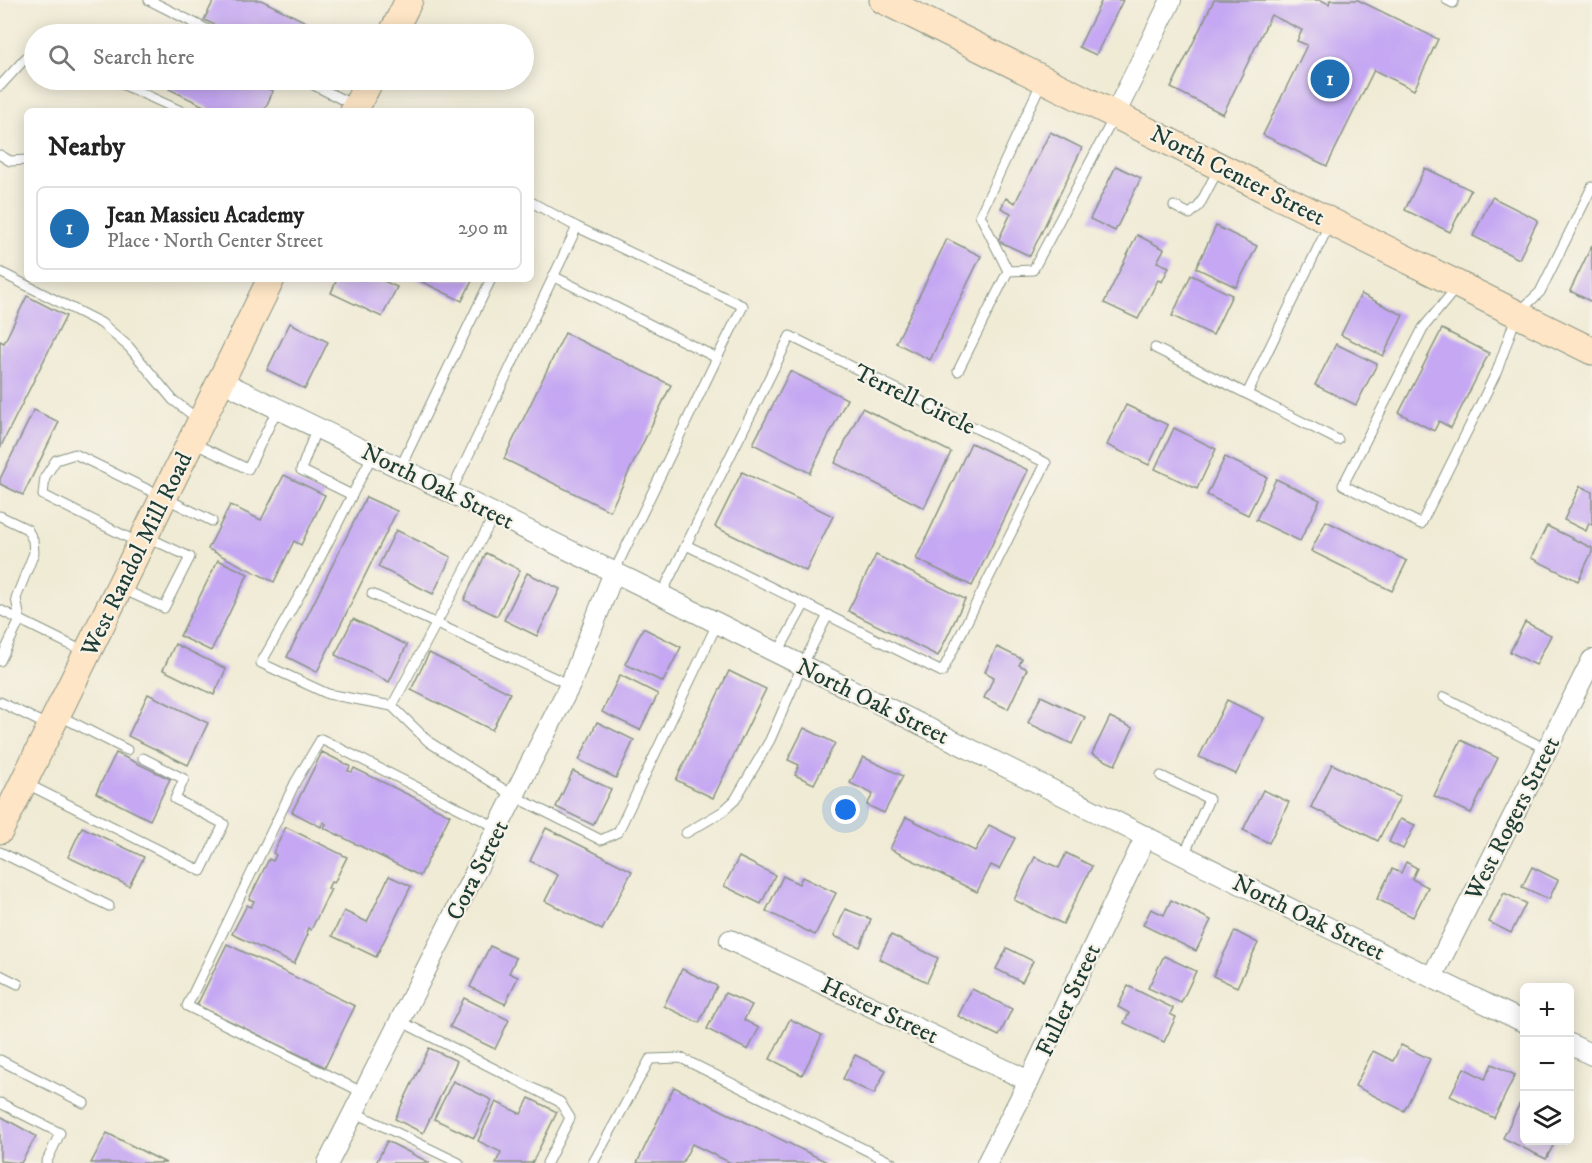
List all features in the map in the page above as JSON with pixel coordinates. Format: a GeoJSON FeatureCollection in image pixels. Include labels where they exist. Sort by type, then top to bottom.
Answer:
{"type":"FeatureCollection","features":[{"type":"Feature","properties":{"kind":"main road"},"geometry":{"type":"LineString","coordinates":[[397,24],[409,0]]}},
{"type":"Feature","properties":{"kind":"main road","name":"North Center Street"},"geometry":{"type":"LineString","coordinates":[[884,0],[1592,351]]}},
{"type":"Feature","properties":{"kind":"main road"},"geometry":{"type":"LineString","coordinates":[[359,108],[366,90]]}},
{"type":"Feature","properties":{"kind":"main road","name":"West Randol Mill Road"},"geometry":{"type":"LineString","coordinates":[[0,830],[270,282]]}},
{"type":"Feature","properties":{"kind":"street"},"geometry":{"type":"LineString","coordinates":[[1116,114],[1171,0]]}},
{"type":"Feature","properties":{"kind":"street","name":"North Oak Street"},"geometry":{"type":"LineString","coordinates":[[221,381],[495,513],[1329,928],[1520,1020]]}},
{"type":"Feature","properties":{"kind":"street","name":"Cora Street"},"geometry":{"type":"LineString","coordinates":[[328,1163],[570,686],[614,572]]}},
{"type":"Feature","properties":{"kind":"street","name":"West Rogers Street"},"geometry":{"type":"LineString","coordinates":[[1432,977],[1546,749],[1584,696],[1592,660]]}},
{"type":"Feature","properties":{"kind":"street","name":"Fuller Street"},"geometry":{"type":"LineString","coordinates":[[987,1163],[1029,1081],[1146,836]]}},
{"type":"Feature","properties":{"kind":"street","name":"Hester Street"},"geometry":{"type":"LineString","coordinates":[[730,940],[1029,1081]]}},
{"type":"Feature","properties":{"kind":"street"},"geometry":{"type":"LineString","coordinates":[[1574,1046],[1592,1055]]}},
{"type":"Feature","properties":{"kind":"lane"},"geometry":{"type":"LineString","coordinates":[[149,0],[196,24]]}},
{"type":"Feature","properties":{"kind":"lane"},"geometry":{"type":"LineString","coordinates":[[1447,0],[1453,3],[1454,0]]}},
{"type":"Feature","properties":{"kind":"lane"},"geometry":{"type":"LineString","coordinates":[[0,86],[24,60]]}},
{"type":"Feature","properties":{"kind":"lane"},"geometry":{"type":"LineString","coordinates":[[1008,271],[980,215],[1043,78]]}},
{"type":"Feature","properties":{"kind":"lane"},"geometry":{"type":"LineString","coordinates":[[135,90],[174,108]]}},
{"type":"Feature","properties":{"kind":"lane"},"geometry":{"type":"LineString","coordinates":[[322,90],[354,108]]}},
{"type":"Feature","properties":{"kind":"lane"},"geometry":{"type":"LineString","coordinates":[[1008,271],[1033,270],[1116,114]]}},
{"type":"Feature","properties":{"kind":"lane"},"geometry":{"type":"LineString","coordinates":[[0,155],[10,161],[24,160]]}},
{"type":"Feature","properties":{"kind":"lane"},"geometry":{"type":"LineString","coordinates":[[1174,206],[1190,214],[1199,206],[1220,166]]}},
{"type":"Feature","properties":{"kind":"lane"},"geometry":{"type":"LineString","coordinates":[[1459,285],[1423,328],[1343,485],[1420,524],[1497,371],[1517,314],[1540,292],[1592,187]]}},
{"type":"Feature","properties":{"kind":"lane"},"geometry":{"type":"LineString","coordinates":[[534,204],[577,227],[742,306],[614,572]]}},
{"type":"Feature","properties":{"kind":"lane"},"geometry":{"type":"LineString","coordinates":[[1247,394],[1331,221]]}},
{"type":"Feature","properties":{"kind":"lane"},"geometry":{"type":"LineString","coordinates":[[451,492],[577,227]]}},
{"type":"Feature","properties":{"kind":"lane"},"geometry":{"type":"LineString","coordinates":[[958,371],[1008,271]]}},
{"type":"Feature","properties":{"kind":"lane"},"geometry":{"type":"LineString","coordinates":[[0,272],[100,323],[129,346],[196,431],[248,469],[278,408]]}},
{"type":"Feature","properties":{"kind":"lane"},"geometry":{"type":"LineString","coordinates":[[553,276],[717,358]]}},
{"type":"Feature","properties":{"kind":"lane"},"geometry":{"type":"LineString","coordinates":[[400,468],[489,282]]}},
{"type":"Feature","properties":{"kind":"lane","name":"Terrell Circle"},"geometry":{"type":"LineString","coordinates":[[790,336],[1046,463],[942,672],[686,545],[790,336]]}},
{"type":"Feature","properties":{"kind":"lane"},"geometry":{"type":"LineString","coordinates":[[1155,348],[1338,440]]}},
{"type":"Feature","properties":{"kind":"lane"},"geometry":{"type":"LineString","coordinates":[[317,427],[301,470],[352,495]]}},
{"type":"Feature","properties":{"kind":"lane"},"geometry":{"type":"LineString","coordinates":[[119,587],[164,608],[190,557],[143,540],[43,495],[45,477],[56,460],[75,454],[212,521]]}},
{"type":"Feature","properties":{"kind":"lane"},"geometry":{"type":"LineString","coordinates":[[373,454],[315,568],[261,663],[328,694],[392,706],[429,742],[514,796],[601,840],[618,832],[717,624]]}},
{"type":"Feature","properties":{"kind":"lane"},"geometry":{"type":"LineString","coordinates":[[392,706],[495,513]]}},
{"type":"Feature","properties":{"kind":"lane"},"geometry":{"type":"LineString","coordinates":[[0,516],[27,529],[33,540],[34,553],[16,598],[20,620],[0,661]]}},
{"type":"Feature","properties":{"kind":"lane"},"geometry":{"type":"LineString","coordinates":[[661,595],[686,545]]}},
{"type":"Feature","properties":{"kind":"lane"},"geometry":{"type":"LineString","coordinates":[[372,594],[570,686]]}},
{"type":"Feature","properties":{"kind":"lane"},"geometry":{"type":"LineString","coordinates":[[777,654],[804,603]]}},
{"type":"Feature","properties":{"kind":"lane"},"geometry":{"type":"LineString","coordinates":[[0,610],[87,653]]}},
{"type":"Feature","properties":{"kind":"lane"},"geometry":{"type":"LineString","coordinates":[[686,833],[722,812],[735,800],[770,740],[802,666],[828,615]]}},
{"type":"Feature","properties":{"kind":"lane"},"geometry":{"type":"LineString","coordinates":[[1444,697],[1546,749]]}},
{"type":"Feature","properties":{"kind":"lane"},"geometry":{"type":"LineString","coordinates":[[0,702],[127,750]]}},
{"type":"Feature","properties":{"kind":"lane"},"geometry":{"type":"LineString","coordinates":[[364,1093],[187,1006],[296,781],[321,739],[498,828]]}},
{"type":"Feature","properties":{"kind":"lane"},"geometry":{"type":"LineString","coordinates":[[23,782],[201,871],[224,824],[175,799],[184,779],[143,758]]}},
{"type":"Feature","properties":{"kind":"lane"},"geometry":{"type":"LineString","coordinates":[[1161,776],[1209,799],[1184,855]]}},
{"type":"Feature","properties":{"kind":"lane"},"geometry":{"type":"LineString","coordinates":[[0,852],[109,906]]}},
{"type":"Feature","properties":{"kind":"lane"},"geometry":{"type":"LineString","coordinates":[[0,975],[18,984]]}},
{"type":"Feature","properties":{"kind":"lane"},"geometry":{"type":"LineString","coordinates":[[400,1021],[560,1102],[570,1118],[547,1163]]}},
{"type":"Feature","properties":{"kind":"lane"},"geometry":{"type":"LineString","coordinates":[[593,1163],[651,1059],[681,1058],[892,1163]]}},
{"type":"Feature","properties":{"kind":"lane"},"geometry":{"type":"LineString","coordinates":[[0,1060],[84,1104]]}},
{"type":"Feature","properties":{"kind":"lane"},"geometry":{"type":"LineString","coordinates":[[0,1103],[60,1133],[46,1163]]}},
{"type":"Feature","properties":{"kind":"lane"},"geometry":{"type":"LineString","coordinates":[[354,1112],[459,1163]]}},
{"type":"Feature","properties":{"kind":"building"},"geometry":{"type":"Polygon","coordinates":[[[214,0],[261,0],[308,23],[213,24],[204,20],[214,0]]]}},
{"type":"Feature","properties":{"kind":"building"},"geometry":{"type":"Polygon","coordinates":[[[1102,0],[1123,0],[1096,55],[1079,47],[1102,0]]]}},
{"type":"Feature","properties":{"kind":"building"},"geometry":{"type":"Polygon","coordinates":[[[1214,0],[1321,0],[1329,4],[1330,0],[1358,0],[1438,39],[1414,90],[1374,70],[1327,166],[1263,135],[1307,45],[1297,41],[1302,30],[1271,15],[1223,114],[1171,88],[1214,0]]]}},
{"type":"Feature","properties":{"kind":"building"},"geometry":{"type":"Polygon","coordinates":[[[171,90],[273,91],[265,108],[208,108],[171,90]]]}},
{"type":"Feature","properties":{"kind":"building"},"geometry":{"type":"Polygon","coordinates":[[[1050,132],[1082,148],[1030,256],[998,241],[1011,213],[1001,208],[1006,198],[1015,203],[1050,132]]]}},
{"type":"Feature","properties":{"kind":"building"},"geometry":{"type":"Polygon","coordinates":[[[1116,166],[1141,178],[1115,231],[1090,219],[1116,166]]]}},
{"type":"Feature","properties":{"kind":"building"},"geometry":{"type":"Polygon","coordinates":[[[1425,168],[1471,190],[1450,232],[1405,210],[1425,168]]]}},
{"type":"Feature","properties":{"kind":"building"},"geometry":{"type":"Polygon","coordinates":[[[1492,197],[1538,220],[1519,259],[1473,236],[1492,197]]]}},
{"type":"Feature","properties":{"kind":"building"},"geometry":{"type":"Polygon","coordinates":[[[1216,226],[1257,246],[1236,287],[1196,268],[1216,226]]]}},
{"type":"Feature","properties":{"kind":"building"},"geometry":{"type":"Polygon","coordinates":[[[1137,235],[1164,249],[1157,262],[1169,267],[1162,282],[1158,280],[1138,319],[1104,303],[1137,235]]]}},
{"type":"Feature","properties":{"kind":"building"},"geometry":{"type":"Polygon","coordinates":[[[947,239],[981,256],[930,360],[896,343],[947,239]]]}},
{"type":"Feature","properties":{"kind":"building"},"geometry":{"type":"Polygon","coordinates":[[[1592,245],[1592,302],[1570,291],[1592,245]]]}},
{"type":"Feature","properties":{"kind":"building"},"geometry":{"type":"Polygon","coordinates":[[[1191,275],[1232,295],[1213,335],[1172,316],[1191,275]]]}},
{"type":"Feature","properties":{"kind":"building"},"geometry":{"type":"Polygon","coordinates":[[[336,282],[386,282],[397,287],[382,317],[331,293],[336,282]]]}},
{"type":"Feature","properties":{"kind":"building"},"geometry":{"type":"Polygon","coordinates":[[[422,282],[472,282],[462,301],[422,282]]]}},
{"type":"Feature","properties":{"kind":"building"},"geometry":{"type":"Polygon","coordinates":[[[1361,294],[1403,315],[1383,356],[1341,335],[1361,294]]]}},
{"type":"Feature","properties":{"kind":"building"},"geometry":{"type":"Polygon","coordinates":[[[27,296],[66,316],[0,448],[0,341],[4,343],[27,296]]]}},
{"type":"Feature","properties":{"kind":"building"},"geometry":{"type":"Polygon","coordinates":[[[290,323],[328,342],[305,389],[267,370],[290,323]]]}},
{"type":"Feature","properties":{"kind":"building"},"geometry":{"type":"Polygon","coordinates":[[[1442,329],[1489,353],[1451,428],[1439,421],[1434,431],[1399,413],[1442,329]]]}},
{"type":"Feature","properties":{"kind":"building"},"geometry":{"type":"Polygon","coordinates":[[[565,333],[671,385],[610,511],[504,459],[565,333]]]}},
{"type":"Feature","properties":{"kind":"building"},"geometry":{"type":"Polygon","coordinates":[[[1336,344],[1377,364],[1356,405],[1315,385],[1336,344]]]}},
{"type":"Feature","properties":{"kind":"building"},"geometry":{"type":"Polygon","coordinates":[[[790,371],[847,399],[810,473],[753,444],[790,371]]]}},
{"type":"Feature","properties":{"kind":"building"},"geometry":{"type":"Polygon","coordinates":[[[1126,405],[1168,425],[1149,465],[1107,445],[1126,405]]]}},
{"type":"Feature","properties":{"kind":"building"},"geometry":{"type":"Polygon","coordinates":[[[862,408],[951,452],[924,508],[835,463],[862,408]]]}},
{"type":"Feature","properties":{"kind":"building"},"geometry":{"type":"Polygon","coordinates":[[[34,410],[59,422],[23,495],[0,484],[0,479],[34,410]]]}},
{"type":"Feature","properties":{"kind":"building"},"geometry":{"type":"Polygon","coordinates":[[[1174,428],[1216,449],[1197,489],[1155,469],[1174,428]]]}},
{"type":"Feature","properties":{"kind":"building"},"geometry":{"type":"Polygon","coordinates":[[[971,443],[1028,470],[972,586],[916,559],[971,443]]]}},
{"type":"Feature","properties":{"kind":"building"},"geometry":{"type":"Polygon","coordinates":[[[1225,457],[1267,477],[1248,515],[1207,495],[1225,457]]]}},
{"type":"Feature","properties":{"kind":"building"},"geometry":{"type":"Polygon","coordinates":[[[742,472],[833,516],[806,571],[715,527],[742,472]]]}},
{"type":"Feature","properties":{"kind":"building"},"geometry":{"type":"Polygon","coordinates":[[[284,475],[325,495],[301,545],[294,541],[274,582],[208,549],[230,505],[261,520],[284,475]]]}},
{"type":"Feature","properties":{"kind":"building"},"geometry":{"type":"Polygon","coordinates":[[[1276,479],[1320,500],[1300,541],[1256,520],[1276,479]]]}},
{"type":"Feature","properties":{"kind":"building"},"geometry":{"type":"Polygon","coordinates":[[[1580,486],[1592,492],[1592,525],[1589,523],[1586,531],[1564,520],[1580,486]]]}},
{"type":"Feature","properties":{"kind":"building"},"geometry":{"type":"Polygon","coordinates":[[[366,497],[397,511],[317,672],[287,657],[366,497]]]}},
{"type":"Feature","properties":{"kind":"building"},"geometry":{"type":"Polygon","coordinates":[[[1326,521],[1407,561],[1392,591],[1311,551],[1326,521]]]}},
{"type":"Feature","properties":{"kind":"building"},"geometry":{"type":"Polygon","coordinates":[[[1547,526],[1592,548],[1578,581],[1531,558],[1547,526]]]}},
{"type":"Feature","properties":{"kind":"building"},"geometry":{"type":"Polygon","coordinates":[[[396,530],[451,557],[433,594],[378,567],[396,530]]]}},
{"type":"Feature","properties":{"kind":"building"},"geometry":{"type":"Polygon","coordinates":[[[486,553],[520,570],[497,616],[464,600],[486,553]]]}},
{"type":"Feature","properties":{"kind":"building"},"geometry":{"type":"Polygon","coordinates":[[[876,555],[965,599],[938,656],[848,611],[876,555]]]}},
{"type":"Feature","properties":{"kind":"building"},"geometry":{"type":"Polygon","coordinates":[[[218,560],[248,574],[211,651],[180,636],[218,560]]]}},
{"type":"Feature","properties":{"kind":"building"},"geometry":{"type":"Polygon","coordinates":[[[527,573],[560,589],[537,636],[504,620],[527,573]]]}},
{"type":"Feature","properties":{"kind":"building"},"geometry":{"type":"Polygon","coordinates":[[[353,619],[407,645],[389,682],[335,655],[353,619]]]}},
{"type":"Feature","properties":{"kind":"building"},"geometry":{"type":"Polygon","coordinates":[[[1525,622],[1551,635],[1536,665],[1510,652],[1525,622]]]}},
{"type":"Feature","properties":{"kind":"building"},"geometry":{"type":"Polygon","coordinates":[[[643,628],[681,647],[663,682],[625,664],[643,628]]]}},
{"type":"Feature","properties":{"kind":"building"},"geometry":{"type":"Polygon","coordinates":[[[175,644],[226,669],[214,695],[163,670],[175,644]]]}},
{"type":"Feature","properties":{"kind":"building"},"geometry":{"type":"Polygon","coordinates":[[[997,647],[1022,659],[1019,665],[1027,669],[1008,709],[984,698],[994,677],[985,672],[997,647]]]}},
{"type":"Feature","properties":{"kind":"building"},"geometry":{"type":"Polygon","coordinates":[[[429,653],[510,693],[492,730],[411,690],[429,653]]]}},
{"type":"Feature","properties":{"kind":"building"},"geometry":{"type":"Polygon","coordinates":[[[729,671],[766,689],[713,798],[676,780],[729,671]]]}},
{"type":"Feature","properties":{"kind":"building"},"geometry":{"type":"Polygon","coordinates":[[[620,675],[658,694],[640,730],[602,712],[620,675]]]}},
{"type":"Feature","properties":{"kind":"building"},"geometry":{"type":"Polygon","coordinates":[[[148,694],[208,723],[188,765],[128,736],[148,694]]]}},
{"type":"Feature","properties":{"kind":"building"},"geometry":{"type":"Polygon","coordinates":[[[1041,696],[1085,717],[1072,744],[1028,723],[1041,696]]]}},
{"type":"Feature","properties":{"kind":"building"},"geometry":{"type":"Polygon","coordinates":[[[1227,700],[1264,718],[1236,774],[1199,757],[1227,700]]]}},
{"type":"Feature","properties":{"kind":"building"},"geometry":{"type":"Polygon","coordinates":[[[1110,717],[1133,728],[1115,765],[1092,754],[1110,717]]]}},
{"type":"Feature","properties":{"kind":"building"},"geometry":{"type":"Polygon","coordinates":[[[597,722],[634,740],[616,778],[579,760],[597,722]]]}},
{"type":"Feature","properties":{"kind":"building"},"geometry":{"type":"Polygon","coordinates":[[[804,728],[835,743],[814,784],[795,775],[799,765],[788,760],[804,728]]]}},
{"type":"Feature","properties":{"kind":"building"},"geometry":{"type":"Polygon","coordinates":[[[1461,740],[1498,758],[1471,813],[1434,796],[1461,740]]]}},
{"type":"Feature","properties":{"kind":"building"},"geometry":{"type":"Polygon","coordinates":[[[322,752],[350,766],[348,771],[352,772],[354,768],[450,815],[420,876],[324,828],[326,824],[323,822],[321,827],[292,812],[322,752]]]}},
{"type":"Feature","properties":{"kind":"building"},"geometry":{"type":"Polygon","coordinates":[[[116,753],[170,779],[150,820],[96,793],[116,753]]]}},
{"type":"Feature","properties":{"kind":"building"},"geometry":{"type":"Polygon","coordinates":[[[863,757],[903,776],[884,813],[867,805],[873,794],[850,783],[863,757]]]}},
{"type":"Feature","properties":{"kind":"building"},"geometry":{"type":"Polygon","coordinates":[[[1332,764],[1400,797],[1378,841],[1311,807],[1332,764]]]}},
{"type":"Feature","properties":{"kind":"building"},"geometry":{"type":"Polygon","coordinates":[[[573,771],[611,789],[593,825],[556,807],[573,771]]]}},
{"type":"Feature","properties":{"kind":"building"},"geometry":{"type":"Polygon","coordinates":[[[1263,790],[1289,802],[1269,843],[1243,830],[1263,790]]]}},
{"type":"Feature","properties":{"kind":"building"},"geometry":{"type":"Polygon","coordinates":[[[906,817],[975,851],[989,825],[1015,838],[999,869],[991,865],[977,892],[890,849],[906,817]]]}},
{"type":"Feature","properties":{"kind":"building"},"geometry":{"type":"Polygon","coordinates":[[[1400,819],[1415,825],[1403,849],[1389,842],[1400,819]]]}},
{"type":"Feature","properties":{"kind":"building"},"geometry":{"type":"Polygon","coordinates":[[[82,827],[144,857],[129,886],[68,857],[82,827]]]}},
{"type":"Feature","properties":{"kind":"building"},"geometry":{"type":"Polygon","coordinates":[[[286,827],[347,857],[334,883],[331,882],[328,888],[331,889],[311,930],[308,928],[306,933],[308,934],[294,964],[232,934],[247,905],[251,907],[254,901],[249,899],[269,859],[273,861],[276,855],[273,853],[286,827]]]}},
{"type":"Feature","properties":{"kind":"building"},"geometry":{"type":"Polygon","coordinates":[[[546,828],[632,871],[602,930],[545,901],[558,875],[530,861],[546,828]]]}},
{"type":"Feature","properties":{"kind":"building"},"geometry":{"type":"Polygon","coordinates":[[[1066,853],[1092,866],[1063,924],[1014,900],[1035,857],[1059,868],[1066,853]]]}},
{"type":"Feature","properties":{"kind":"building"},"geometry":{"type":"Polygon","coordinates":[[[739,857],[775,875],[761,904],[724,886],[739,857]]]}},
{"type":"Feature","properties":{"kind":"building"},"geometry":{"type":"Polygon","coordinates":[[[1406,862],[1417,868],[1412,879],[1428,887],[1413,917],[1377,899],[1392,869],[1401,873],[1406,862]]]}},
{"type":"Feature","properties":{"kind":"building"},"geometry":{"type":"Polygon","coordinates":[[[1532,867],[1558,880],[1549,899],[1522,887],[1532,867]]]}},
{"type":"Feature","properties":{"kind":"building"},"geometry":{"type":"Polygon","coordinates":[[[389,876],[411,886],[376,957],[332,936],[344,911],[367,922],[389,876]]]}},
{"type":"Feature","properties":{"kind":"building"},"geometry":{"type":"Polygon","coordinates":[[[783,876],[799,884],[802,877],[836,893],[815,935],[766,911],[783,876]]]}},
{"type":"Feature","properties":{"kind":"building"},"geometry":{"type":"Polygon","coordinates":[[[1504,893],[1526,903],[1511,933],[1489,922],[1504,893]]]}},
{"type":"Feature","properties":{"kind":"building"},"geometry":{"type":"Polygon","coordinates":[[[1171,900],[1211,920],[1196,951],[1143,925],[1151,909],[1164,915],[1171,900]]]}},
{"type":"Feature","properties":{"kind":"building"},"geometry":{"type":"Polygon","coordinates":[[[845,909],[871,919],[860,947],[834,936],[845,909]]]}},
{"type":"Feature","properties":{"kind":"building"},"geometry":{"type":"Polygon","coordinates":[[[1235,931],[1258,943],[1237,987],[1213,976],[1235,931]]]}},
{"type":"Feature","properties":{"kind":"building"},"geometry":{"type":"Polygon","coordinates":[[[891,935],[938,958],[927,982],[879,959],[891,935]]]}},
{"type":"Feature","properties":{"kind":"building"},"geometry":{"type":"Polygon","coordinates":[[[227,944],[355,1006],[325,1067],[197,1005],[227,944]]]}},
{"type":"Feature","properties":{"kind":"building"},"geometry":{"type":"Polygon","coordinates":[[[490,946],[516,958],[509,973],[518,977],[505,1004],[470,987],[490,946]]]}},
{"type":"Feature","properties":{"kind":"building"},"geometry":{"type":"Polygon","coordinates":[[[1007,948],[1033,961],[1022,982],[996,969],[1007,948]]]}},
{"type":"Feature","properties":{"kind":"building"},"geometry":{"type":"Polygon","coordinates":[[[1164,956],[1196,971],[1181,1003],[1148,988],[1164,956]]]}},
{"type":"Feature","properties":{"kind":"building"},"geometry":{"type":"Polygon","coordinates":[[[682,969],[717,986],[699,1023],[664,1006],[682,969]]]}},
{"type":"Feature","properties":{"kind":"building"},"geometry":{"type":"Polygon","coordinates":[[[1128,986],[1173,1008],[1170,1014],[1176,1017],[1164,1042],[1124,1023],[1129,1013],[1118,1007],[1128,986]]]}},
{"type":"Feature","properties":{"kind":"building"},"geometry":{"type":"Polygon","coordinates":[[[972,989],[1012,1009],[999,1036],[958,1016],[972,989]]]}},
{"type":"Feature","properties":{"kind":"building"},"geometry":{"type":"Polygon","coordinates":[[[725,993],[752,1005],[744,1020],[759,1028],[748,1050],[707,1029],[725,993]]]}},
{"type":"Feature","properties":{"kind":"building"},"geometry":{"type":"Polygon","coordinates":[[[464,998],[509,1020],[495,1049],[450,1027],[464,998]]]}},
{"type":"Feature","properties":{"kind":"building"},"geometry":{"type":"Polygon","coordinates":[[[790,1019],[822,1035],[802,1075],[770,1059],[790,1019]]]}},
{"type":"Feature","properties":{"kind":"building"},"geometry":{"type":"Polygon","coordinates":[[[1401,1045],[1430,1059],[1404,1111],[1355,1086],[1373,1051],[1393,1061],[1401,1045]]]}},
{"type":"Feature","properties":{"kind":"building"},"geometry":{"type":"Polygon","coordinates":[[[429,1048],[457,1061],[423,1133],[395,1119],[429,1048]]]}},
{"type":"Feature","properties":{"kind":"building"},"geometry":{"type":"Polygon","coordinates":[[[855,1055],[886,1070],[874,1094],[843,1079],[855,1055]]]}},
{"type":"Feature","properties":{"kind":"building"},"geometry":{"type":"Polygon","coordinates":[[[1492,1064],[1515,1075],[1494,1118],[1450,1096],[1464,1068],[1485,1079],[1492,1064]]]}},
{"type":"Feature","properties":{"kind":"building"},"geometry":{"type":"Polygon","coordinates":[[[453,1081],[492,1100],[474,1138],[434,1119],[453,1081]]]}},
{"type":"Feature","properties":{"kind":"building"},"geometry":{"type":"Polygon","coordinates":[[[674,1087],[829,1163],[731,1163],[692,1144],[682,1163],[637,1163],[674,1087]]]}},
{"type":"Feature","properties":{"kind":"building"},"geometry":{"type":"Polygon","coordinates":[[[529,1098],[557,1112],[532,1163],[496,1163],[501,1152],[478,1141],[496,1102],[521,1114],[529,1098]]]}},
{"type":"Feature","properties":{"kind":"building"},"geometry":{"type":"Polygon","coordinates":[[[1520,1103],[1520,1145],[1553,1145],[1546,1159],[1503,1138],[1520,1103]]]}},
{"type":"Feature","properties":{"kind":"building"},"geometry":{"type":"Polygon","coordinates":[[[0,1116],[36,1136],[21,1163],[0,1161],[0,1116]]]}},
{"type":"Feature","properties":{"kind":"building"},"geometry":{"type":"Polygon","coordinates":[[[107,1133],[166,1163],[91,1163],[107,1133]]]}},
{"type":"Feature","properties":{"kind":"building"},"geometry":{"type":"Polygon","coordinates":[[[387,1141],[430,1163],[376,1163],[387,1141]]]}},
{"type":"Feature","properties":{"kind":"place","name":"Jean Massieu Academy"},"geometry":{"type":"Point","coordinates":[1330,79]}}]}
